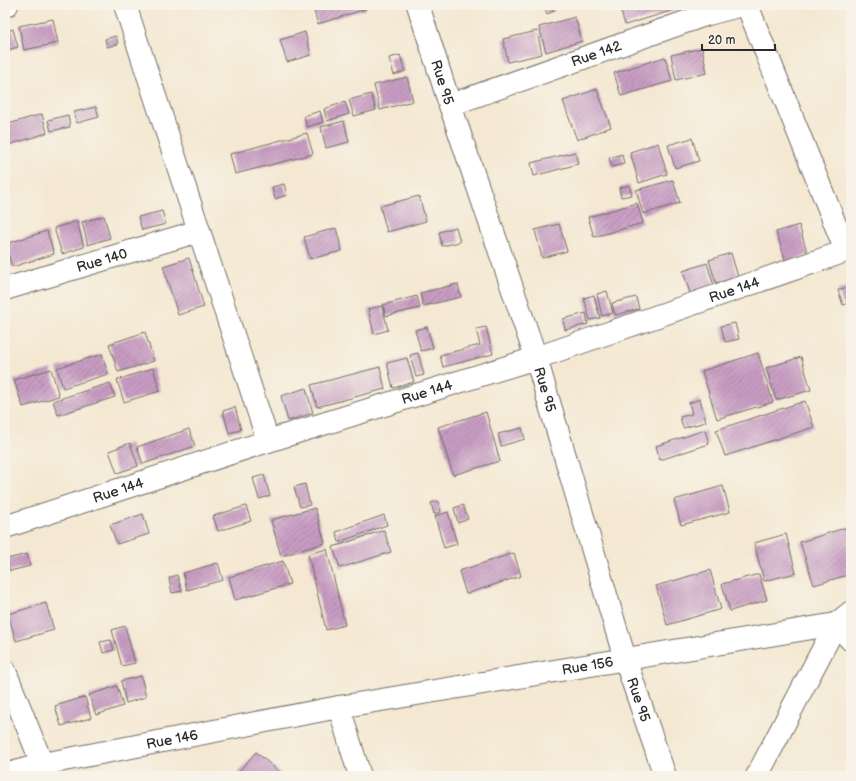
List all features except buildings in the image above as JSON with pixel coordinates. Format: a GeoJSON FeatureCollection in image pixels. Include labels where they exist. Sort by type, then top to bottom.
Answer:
{"type":"FeatureCollection","features":[{"type":"Feature","properties":{"kind":"street"},"geometry":{"type":"LineString","coordinates":[[125,5],[268,441]]}},
{"type":"Feature","properties":{"kind":"street","name":"Rue 95"},"geometry":{"type":"LineString","coordinates":[[418,5],[450,105],[536,358],[625,659],[664,776]]}},
{"type":"Feature","properties":{"kind":"street","name":"Rue 142"},"geometry":{"type":"LineString","coordinates":[[450,105],[707,10],[742,5]]}},
{"type":"Feature","properties":{"kind":"street","name":"Rue 144"},"geometry":{"type":"LineString","coordinates":[[5,527],[268,441],[536,358],[846,251],[747,5]]}},
{"type":"Feature","properties":{"kind":"street","name":"Rue 140"},"geometry":{"type":"LineString","coordinates":[[5,289],[199,231]]}},
{"type":"Feature","properties":{"kind":"street"},"geometry":{"type":"LineString","coordinates":[[844,618],[851,640]]}},
{"type":"Feature","properties":{"kind":"street"},"geometry":{"type":"LineString","coordinates":[[757,776],[844,618]]}},
{"type":"Feature","properties":{"kind":"street","name":"Rue 156"},"geometry":{"type":"LineString","coordinates":[[339,707],[625,659],[844,618]]}},
{"type":"Feature","properties":{"kind":"street"},"geometry":{"type":"LineString","coordinates":[[5,671],[45,770]]}},
{"type":"Feature","properties":{"kind":"street"},"geometry":{"type":"LineString","coordinates":[[339,707],[360,776]]}},
{"type":"Feature","properties":{"kind":"street","name":"Rue 146"},"geometry":{"type":"LineString","coordinates":[[5,775],[45,770],[339,707]]}}]}
